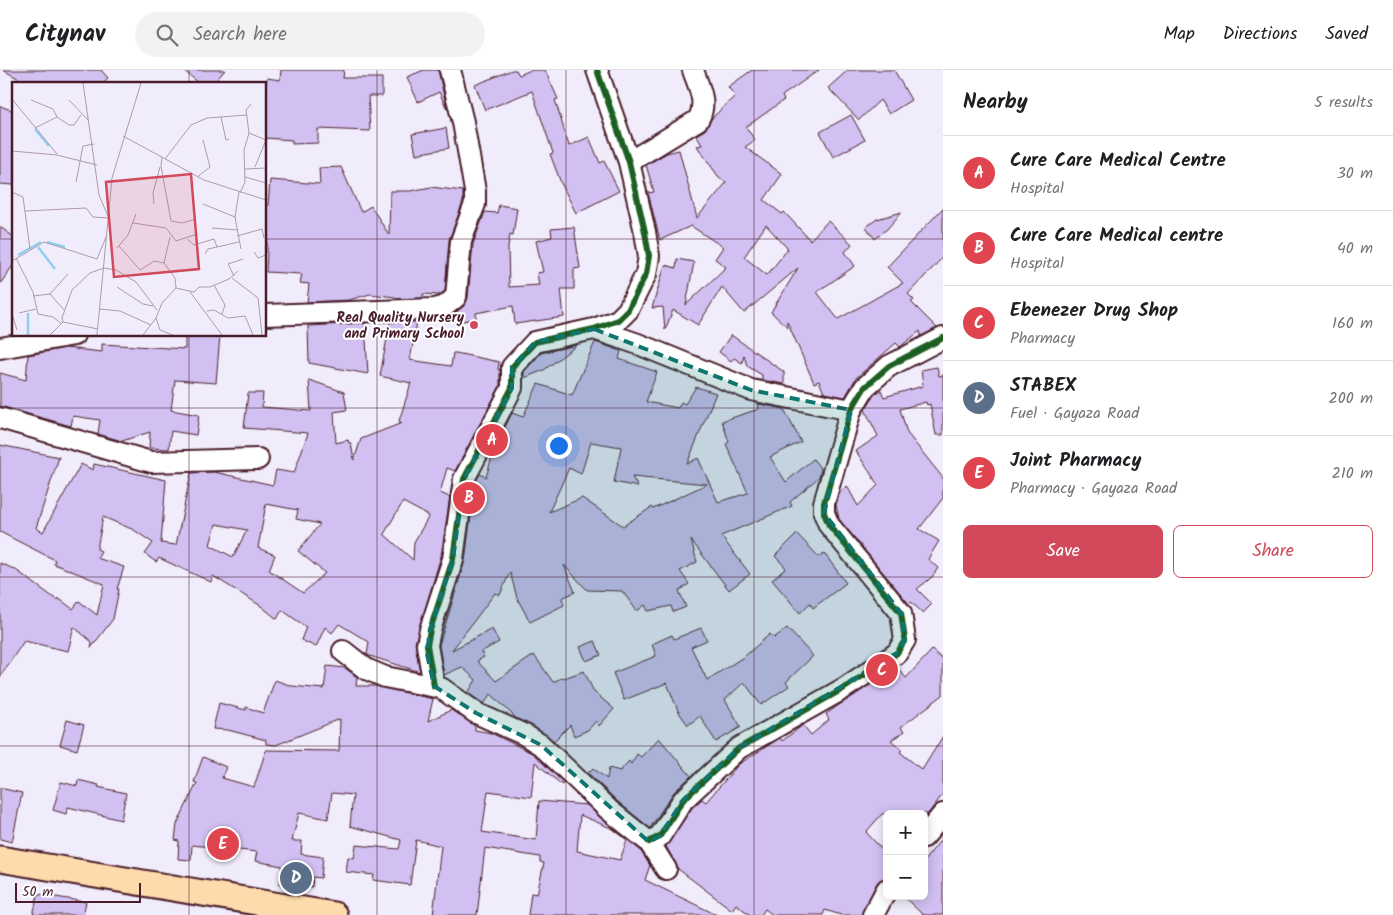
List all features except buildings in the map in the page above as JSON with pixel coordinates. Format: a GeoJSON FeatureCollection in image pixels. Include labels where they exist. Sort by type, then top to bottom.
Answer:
{"type":"FeatureCollection","features":[{"type":"Feature","properties":{"kind":"main road"},"geometry":{"type":"LineString","coordinates":[[0,859],[334,915]]}},
{"type":"Feature","properties":{"kind":"street"},"geometry":{"type":"LineString","coordinates":[[266,315],[435,309],[445,306],[456,297],[461,241],[475,204],[475,191],[463,122],[450,70]]}},
{"type":"Feature","properties":{"kind":"street"},"geometry":{"type":"LineString","coordinates":[[434,686],[427,646],[430,630],[453,559],[464,479],[512,388],[512,367],[535,342],[594,329],[618,320],[628,310],[646,274],[648,248],[630,162],[597,70]]}},
{"type":"Feature","properties":{"kind":"street"},"geometry":{"type":"LineString","coordinates":[[630,162],[698,120],[703,112],[704,102],[693,70]]}},
{"type":"Feature","properties":{"kind":"street"},"geometry":{"type":"LineString","coordinates":[[594,329],[646,347],[751,390],[851,410]]}},
{"type":"Feature","properties":{"kind":"street"},"geometry":{"type":"LineString","coordinates":[[0,348],[68,336]]}},
{"type":"Feature","properties":{"kind":"street"},"geometry":{"type":"LineString","coordinates":[[649,842],[660,836],[683,800],[739,748],[844,689],[898,653],[905,640],[901,613],[829,525],[824,513],[824,503],[851,410],[865,387],[889,366],[943,338]]}},
{"type":"Feature","properties":{"kind":"street"},"geometry":{"type":"LineString","coordinates":[[0,418],[151,462],[258,459]]}},
{"type":"Feature","properties":{"kind":"street"},"geometry":{"type":"LineString","coordinates":[[343,651],[366,669],[385,677],[434,686],[452,694],[476,713],[525,735],[541,745],[609,810],[649,842],[666,869]]}},
{"type":"Feature","properties":{"kind":"street"},"geometry":{"type":"LineString","coordinates":[[928,832],[943,814]]}},
{"type":"Feature","properties":{"kind":"street"},"geometry":{"type":"LineString","coordinates":[[873,915],[883,896]]}},
{"type":"Feature","properties":{"kind":"highlighted area"},"geometry":{"type":"Polygon","coordinates":[[[594,329],[751,390],[851,410],[824,513],[901,613],[905,640],[897,653],[739,748],[683,800],[660,836],[649,842],[541,745],[476,713],[434,686],[427,654],[430,630],[453,559],[464,479],[512,388],[512,367],[535,342],[594,329]]]}},
{"type":"Feature","properties":{"kind":"cycle path"},"geometry":{"type":"LineString","coordinates":[[434,686],[427,645],[453,559],[464,479],[512,388],[512,367],[535,342],[594,329],[618,320],[628,310],[646,274],[649,256],[629,162],[597,70]]}},
{"type":"Feature","properties":{"kind":"cycle path"},"geometry":{"type":"LineString","coordinates":[[649,842],[660,836],[683,800],[739,748],[843,689],[897,653],[905,640],[901,613],[829,525],[824,513],[824,503],[851,410],[865,387],[889,366],[943,338]]}},
{"type":"Feature","properties":{"kind":"place","name":"Real Quality Nursery and Primary School"},"geometry":{"type":"Point","coordinates":[474,325]}},
{"type":"Feature","properties":{"kind":"place","name":"Cure Care Medical Centre"},"geometry":{"type":"Point","coordinates":[492,440]}},
{"type":"Feature","properties":{"kind":"place","name":"Cure Care Medical centre"},"geometry":{"type":"Point","coordinates":[469,498]}},
{"type":"Feature","properties":{"kind":"place","name":"Ebenezer Drug Shop"},"geometry":{"type":"Point","coordinates":[882,670]}},
{"type":"Feature","properties":{"kind":"place","name":"Joint Pharmacy"},"geometry":{"type":"Point","coordinates":[223,844]}},
{"type":"Feature","properties":{"kind":"place","name":"STABEX"},"geometry":{"type":"Point","coordinates":[296,878]}}]}
